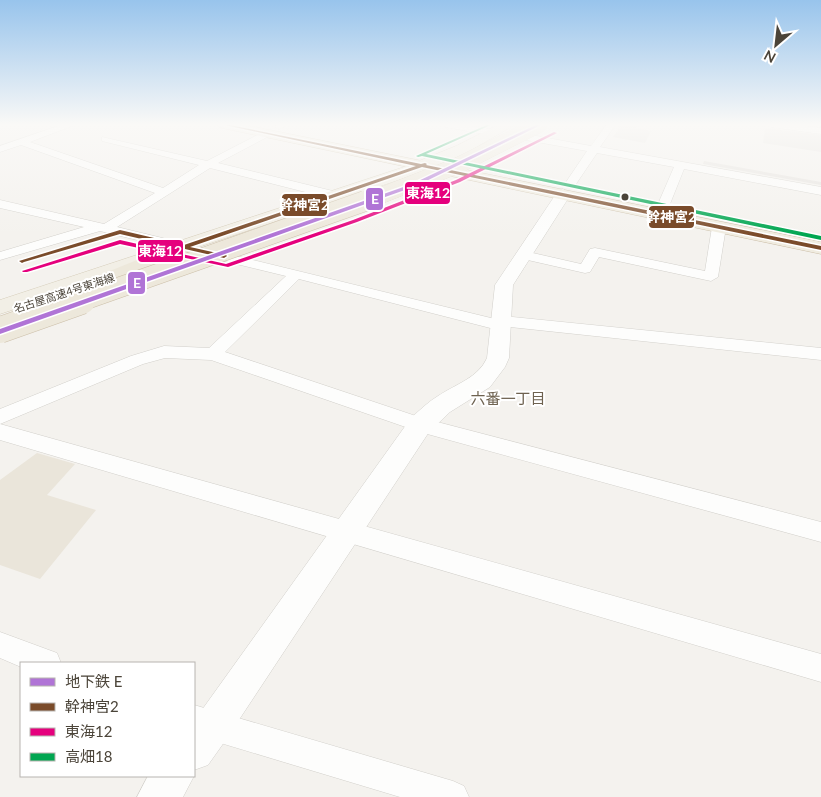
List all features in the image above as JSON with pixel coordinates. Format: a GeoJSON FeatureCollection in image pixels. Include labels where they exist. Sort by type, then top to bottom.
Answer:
{"type":"FeatureCollection","features":[{"type":"Feature","properties":{"kind":"highway"},"geometry":{"type":"LineString","coordinates":[[426,161],[566,190],[821,248]]}},
{"type":"Feature","properties":{"kind":"highway","name":"名古屋高速4号東海線"},"geometry":{"type":"LineString","coordinates":[[0,314],[365,192],[441,161]]}},
{"type":"Feature","properties":{"kind":"highway","name":"名古屋高速4号東海線"},"geometry":{"type":"LineString","coordinates":[[0,330],[403,188],[467,161]]}},
{"type":"Feature","properties":{"kind":"highway"},"geometry":{"type":"LineString","coordinates":[[566,190],[664,204],[821,235]]}},
{"type":"Feature","properties":{"kind":"highway"},"geometry":{"type":"LineString","coordinates":[[0,321],[45,305],[184,248]]}},
{"type":"Feature","properties":{"kind":"main road"},"geometry":{"type":"LineString","coordinates":[[0,336],[352,212],[462,168],[473,161]]}},
{"type":"Feature","properties":{"kind":"main road"},"geometry":{"type":"LineString","coordinates":[[0,307],[184,248],[430,162]]}},
{"type":"Feature","properties":{"kind":"street"},"geometry":{"type":"LineString","coordinates":[[76,161],[164,192]]}},
{"type":"Feature","properties":{"kind":"street"},"geometry":{"type":"LineString","coordinates":[[197,161],[337,196]]}},
{"type":"Feature","properties":{"kind":"street"},"geometry":{"type":"LineString","coordinates":[[0,256],[102,228],[214,161]]}},
{"type":"Feature","properties":{"kind":"street"},"geometry":{"type":"LineString","coordinates":[[195,748],[203,724],[349,530],[420,424],[441,406],[488,378],[495,369],[502,324],[504,285],[585,161]]}},
{"type":"Feature","properties":{"kind":"street"},"geometry":{"type":"LineString","coordinates":[[654,161],[821,191]]}},
{"type":"Feature","properties":{"kind":"street"},"geometry":{"type":"LineString","coordinates":[[664,204],[680,166]]}},
{"type":"Feature","properties":{"kind":"street"},"geometry":{"type":"LineString","coordinates":[[0,204],[224,256],[295,275],[502,324],[821,354]]}},
{"type":"Feature","properties":{"kind":"street"},"geometry":{"type":"LineString","coordinates":[[524,255],[585,269],[595,252],[711,277],[719,226]]}},
{"type":"Feature","properties":{"kind":"street"},"geometry":{"type":"LineString","coordinates":[[213,354],[295,275]]}},
{"type":"Feature","properties":{"kind":"street"},"geometry":{"type":"LineString","coordinates":[[0,417],[138,360],[164,352],[183,351],[213,354],[420,424],[821,532]]}},
{"type":"Feature","properties":{"kind":"street"},"geometry":{"type":"LineString","coordinates":[[0,432],[349,530],[821,668]]}},
{"type":"Feature","properties":{"kind":"street"},"geometry":{"type":"LineString","coordinates":[[0,645],[43,662]]}},
{"type":"Feature","properties":{"kind":"street"},"geometry":{"type":"LineString","coordinates":[[203,724],[454,797]]}},
{"type":"Feature","properties":{"kind":"street"},"geometry":{"type":"LineString","coordinates":[[157,797],[173,777]]}},
{"type":"Feature","properties":{"kind":"shaded area"},"geometry":{"type":"Polygon","coordinates":[[[705,161],[821,182],[821,185],[703,164],[705,161]]]}},
{"type":"Feature","properties":{"kind":"shaded area"},"geometry":{"type":"Polygon","coordinates":[[[37,453],[75,464],[47,495],[96,510],[40,579],[0,565],[0,480],[37,453]]]}},
{"type":"Feature","properties":{"kind":"metro line","name":"E"},"geometry":{"type":"LineString","coordinates":[[0,332],[414,185],[464,161]]}},
{"type":"Feature","properties":{"kind":"transit line","name":"幹神宮2"},"geometry":{"type":"LineString","coordinates":[[402,161],[821,248]]}},
{"type":"Feature","properties":{"kind":"transit line","name":"高畑18"},"geometry":{"type":"LineString","coordinates":[[454,161],[821,238]]}},
{"type":"Feature","properties":{"kind":"transit line","name":"東海12"},"geometry":{"type":"LineString","coordinates":[[25,271],[120,242],[226,266],[355,221],[458,181],[498,161]]}},
{"type":"Feature","properties":{"kind":"transit line","name":"幹神宮2"},"geometry":{"type":"LineString","coordinates":[[184,247],[425,164]]}},
{"type":"Feature","properties":{"kind":"transit line","name":"幹神宮2"},"geometry":{"type":"LineString","coordinates":[[22,261],[120,232],[224,256]]}},
{"type":"Feature","properties":{"kind":"district","name":"六番一丁目"},"geometry":{"type":"Point","coordinates":[508,399]}}]}
